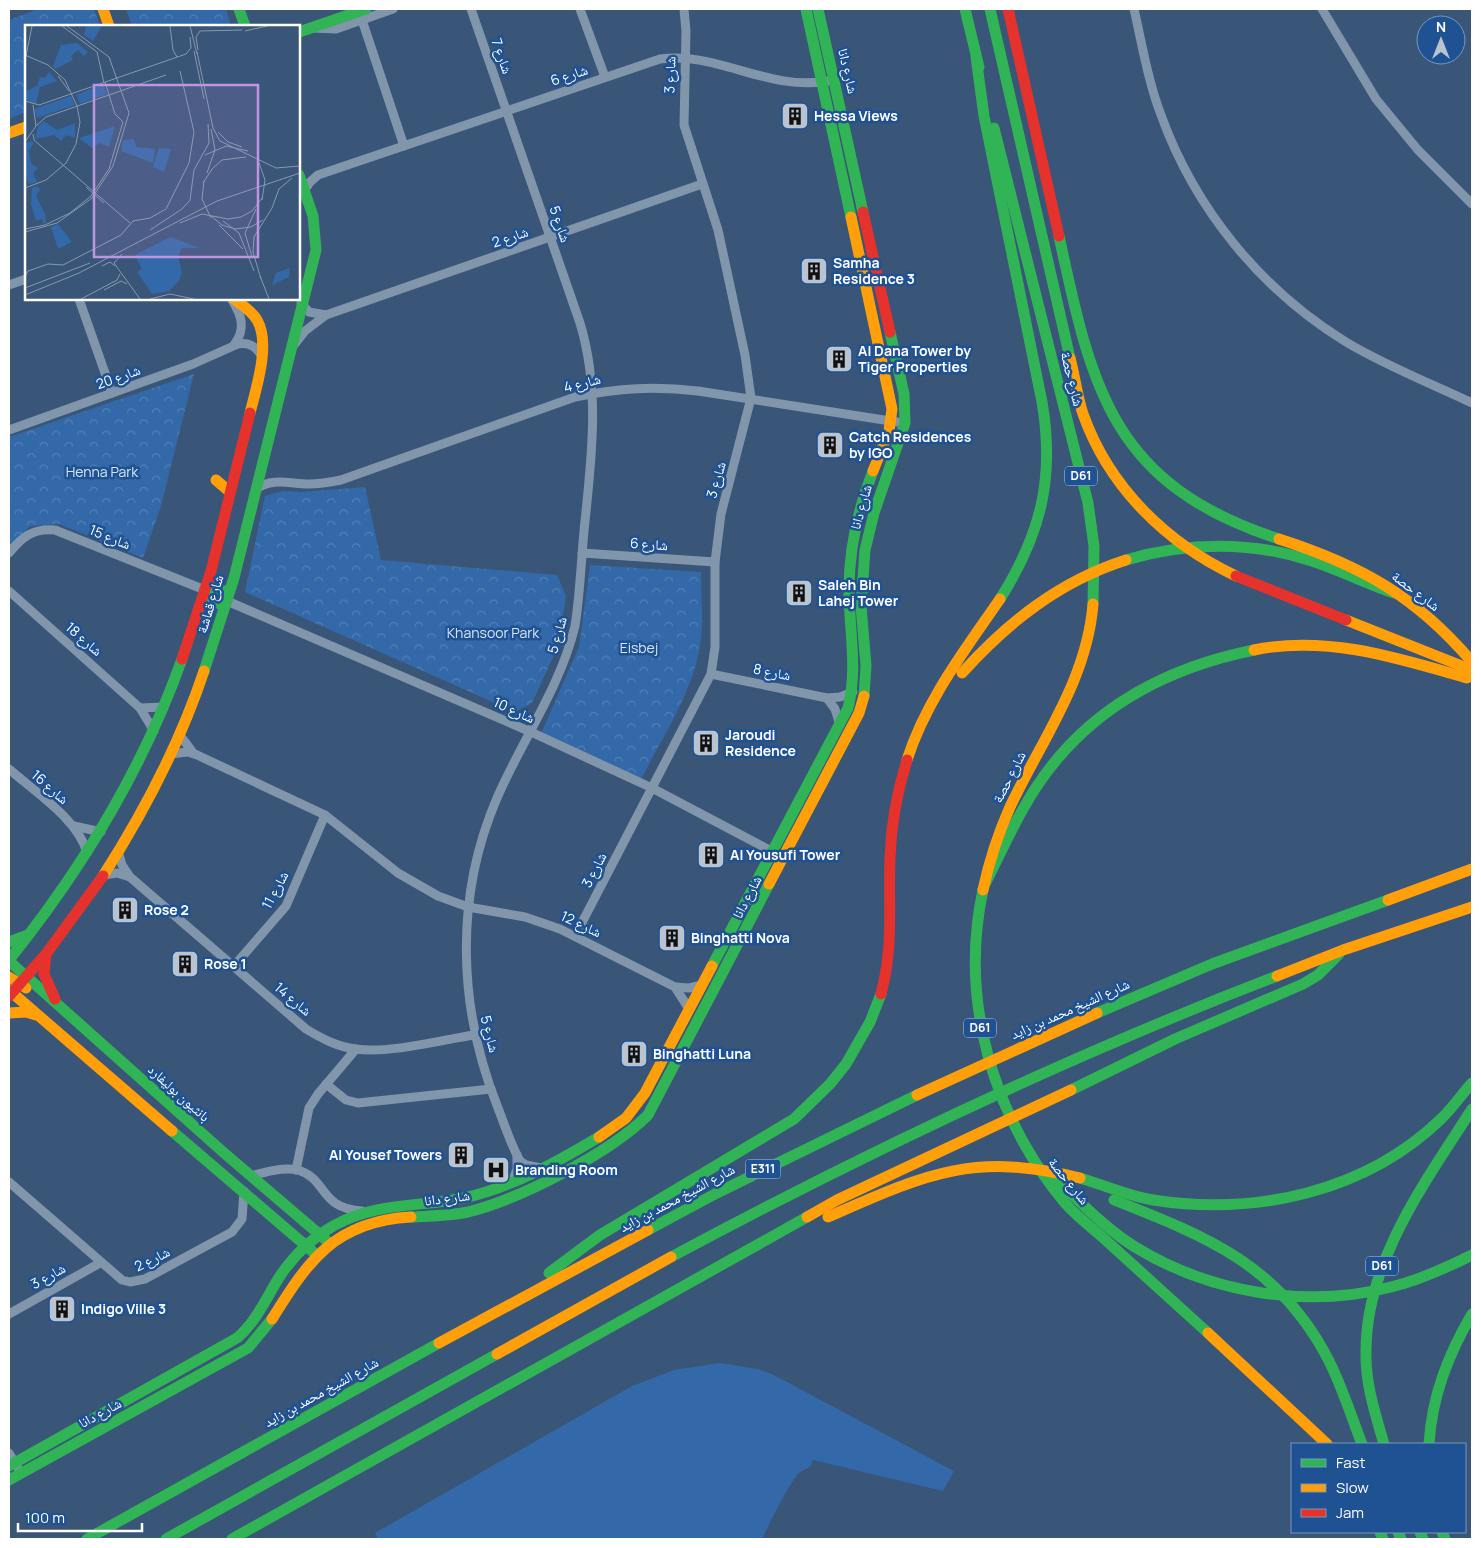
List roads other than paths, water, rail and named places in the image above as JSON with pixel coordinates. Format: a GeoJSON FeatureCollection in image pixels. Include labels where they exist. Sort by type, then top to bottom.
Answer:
{"type":"FeatureCollection","features":[{"type":"Feature","properties":{"kind":"main road"},"geometry":{"type":"LineString","coordinates":[[103,9],[109,25]]}},
{"type":"Feature","properties":{"kind":"main road"},"geometry":{"type":"LineString","coordinates":[[239,9],[245,25]]}},
{"type":"Feature","properties":{"kind":"main road","name":"شارع دانا"},"geometry":{"type":"LineString","coordinates":[[11,1461],[237,1338],[258,1318],[272,1290],[290,1262],[320,1235],[365,1211],[398,1204],[440,1202],[464,1198],[512,1183],[599,1137],[626,1118],[645,1093],[848,708],[853,692],[855,677],[849,591],[850,558],[864,493],[893,421],[890,397],[806,9]]}},
{"type":"Feature","properties":{"kind":"main road","name":"شارع دانا"},"geometry":{"type":"LineString","coordinates":[[9,1480],[248,1348],[270,1325],[294,1282],[318,1256],[332,1245],[371,1222],[401,1217],[448,1215],[478,1210],[506,1200],[605,1148],[636,1128],[648,1115],[784,858],[863,703],[868,672],[861,594],[866,542],[880,492],[905,424],[904,394],[818,9]]}},
{"type":"Feature","properties":{"kind":"main road","name":"شارع حصة"},"geometry":{"type":"LineString","coordinates":[[965,9],[1088,503],[1096,559],[1093,616],[1078,671],[1009,809],[985,884],[974,956],[975,992],[988,1062],[1000,1097],[1015,1129],[1034,1160],[1066,1204],[1307,1423],[1325,1443]]}},
{"type":"Feature","properties":{"kind":"main road"},"geometry":{"type":"LineString","coordinates":[[990,9],[1081,405],[1093,438],[1119,483],[1156,526],[1206,561],[1241,577],[1472,670]]}},
{"type":"Feature","properties":{"kind":"main road","name":"شارع حصة"},"geometry":{"type":"LineString","coordinates":[[1008,9],[1071,294],[1102,395],[1122,430],[1146,461],[1192,500],[1222,518],[1334,558],[1365,573],[1427,616],[1472,662]]}},
{"type":"Feature","properties":{"kind":"main road"},"geometry":{"type":"LineString","coordinates":[[300,32],[364,14]]}},
{"type":"Feature","properties":{"kind":"main road"},"geometry":{"type":"LineString","coordinates":[[512,1302],[600,1235],[794,1119],[811,1105],[837,1077],[865,1033],[874,1012],[887,969],[891,924],[892,836],[900,788],[914,741],[940,688],[1015,576],[1033,541],[1042,508],[1046,482],[1045,421],[981,110],[976,57]]}},
{"type":"Feature","properties":{"kind":"main road"},"geometry":{"type":"LineString","coordinates":[[9,133],[25,127]]}},
{"type":"Feature","properties":{"kind":"main road","name":"شارع قماشة"},"geometry":{"type":"LineString","coordinates":[[10,993],[46,954],[104,875],[171,754],[196,694],[227,601],[313,261],[317,238],[313,216],[302,189]]}},
{"type":"Feature","properties":{"kind":"main road","name":"شارع قماشة"},"geometry":{"type":"LineString","coordinates":[[9,960],[87,853],[154,731],[205,590],[262,358],[262,325],[247,308],[235,300]]}},
{"type":"Feature","properties":{"kind":"main road"},"geometry":{"type":"LineString","coordinates":[[216,480],[230,492]]}},
{"type":"Feature","properties":{"kind":"main road"},"geometry":{"type":"LineString","coordinates":[[914,741],[977,655],[1017,617],[1062,587],[1121,562],[1165,550],[1220,546],[1246,548],[1300,558],[1394,593]]}},
{"type":"Feature","properties":{"kind":"main road"},"geometry":{"type":"LineString","coordinates":[[205,590],[212,587],[218,588],[226,594],[227,601]]}},
{"type":"Feature","properties":{"kind":"main road"},"geometry":{"type":"LineString","coordinates":[[985,884],[1038,784],[1062,754],[1092,725],[1126,699],[1158,679],[1185,667],[1212,658],[1259,647],[1317,645],[1373,652],[1472,679]]}},
{"type":"Feature","properties":{"kind":"main road","name":"شارع الشيخ محمد بن زايد"},"geometry":{"type":"LineString","coordinates":[[88,1539],[512,1302],[715,1194],[853,1124],[1103,1010],[1231,957],[1472,869]]}},
{"type":"Feature","properties":{"kind":"main road","name":"E311"},"geometry":{"type":"LineString","coordinates":[[166,1539],[650,1268],[800,1188],[888,1145],[1111,1043],[1343,950],[1472,907]]}},
{"type":"Feature","properties":{"kind":"main road"},"geometry":{"type":"LineString","coordinates":[[9,942],[30,933]]}},
{"type":"Feature","properties":{"kind":"main road"},"geometry":{"type":"LineString","coordinates":[[232,1539],[857,1190],[1058,1097],[1175,1038],[1303,984],[1318,975],[1343,950]]}},
{"type":"Feature","properties":{"kind":"main road"},"geometry":{"type":"LineString","coordinates":[[46,954],[44,974],[59,1007]]}},
{"type":"Feature","properties":{"kind":"main road","name":"بانثيون بوليفارد"},"geometry":{"type":"LineString","coordinates":[[9,960],[23,980],[59,1007],[332,1245]]}},
{"type":"Feature","properties":{"kind":"main road"},"geometry":{"type":"LineString","coordinates":[[9,975],[23,980],[64,1021],[82,1028]]}},
{"type":"Feature","properties":{"kind":"main road"},"geometry":{"type":"LineString","coordinates":[[10,993],[318,1256]]}},
{"type":"Feature","properties":{"kind":"main road"},"geometry":{"type":"LineString","coordinates":[[9,1012],[26,1012],[39,1016]]}},
{"type":"Feature","properties":{"kind":"main road"},"geometry":{"type":"LineString","coordinates":[[747,1252],[907,1183],[943,1171],[998,1165],[1085,1180],[1150,1200],[1180,1204],[1239,1206],[1297,1197],[1353,1178],[1405,1149],[1450,1111],[1472,1083]]}},
{"type":"Feature","properties":{"kind":"main road","name":"D61"},"geometry":{"type":"LineString","coordinates":[[1384,1443],[1372,1407],[1367,1357],[1368,1324],[1376,1283],[1394,1237],[1472,1109]]}},
{"type":"Feature","properties":{"kind":"main road"},"geometry":{"type":"LineString","coordinates":[[1034,1160],[1103,1223],[1137,1248],[1193,1275],[1240,1289],[1299,1297],[1364,1292],[1420,1278],[1472,1254]]}},
{"type":"Feature","properties":{"kind":"main road"},"geometry":{"type":"LineString","coordinates":[[1054,1174],[1209,1239],[1236,1254],[1266,1278],[1298,1311],[1323,1350],[1362,1443]]}},
{"type":"Feature","properties":{"kind":"main road"},"geometry":{"type":"LineString","coordinates":[[285,1228],[292,1245],[290,1262]]}},
{"type":"Feature","properties":{"kind":"main road"},"geometry":{"type":"LineString","coordinates":[[1429,1443],[1432,1414],[1443,1372],[1451,1352],[1472,1314]]}},
{"type":"Feature","properties":{"kind":"main road"},"geometry":{"type":"LineString","coordinates":[[241,1539],[257,1525]]}},
{"type":"Feature","properties":{"kind":"street"},"geometry":{"type":"LineString","coordinates":[[392,9],[364,14],[404,146]]}},
{"type":"Feature","properties":{"kind":"street","name":"شارع 7"},"geometry":{"type":"LineString","coordinates":[[471,9],[506,111]]}},
{"type":"Feature","properties":{"kind":"street"},"geometry":{"type":"LineString","coordinates":[[580,9],[605,77]]}},
{"type":"Feature","properties":{"kind":"street","name":"شارع 3"},"geometry":{"type":"LineString","coordinates":[[575,936],[711,674],[715,641],[715,562],[721,514],[751,398],[745,355],[718,230],[684,125],[686,31],[684,9]]}},
{"type":"Feature","properties":{"kind":"street"},"geometry":{"type":"LineString","coordinates":[[1134,9],[1154,93],[1174,147],[1204,202],[1242,254],[1278,290],[1328,330],[1365,352],[1472,403]]}},
{"type":"Feature","properties":{"kind":"street"},"geometry":{"type":"LineString","coordinates":[[1322,9],[1376,99],[1418,150],[1472,204]]}},
{"type":"Feature","properties":{"kind":"street","name":"شارع 6"},"geometry":{"type":"LineString","coordinates":[[300,173],[318,175],[650,61],[684,56],[777,81],[806,84],[835,80]]}},
{"type":"Feature","properties":{"kind":"street","name":"شارع 5"},"geometry":{"type":"LineString","coordinates":[[506,111],[585,340],[594,394],[593,438],[578,608],[571,643],[488,821],[474,871],[468,907],[465,959],[474,1034],[491,1089],[516,1154],[517,1169],[512,1183]]}},
{"type":"Feature","properties":{"kind":"street"},"geometry":{"type":"LineString","coordinates":[[302,189],[318,175]]}},
{"type":"Feature","properties":{"kind":"street","name":"شارع 2"},"geometry":{"type":"LineString","coordinates":[[289,352],[305,331],[326,315],[702,184]]}},
{"type":"Feature","properties":{"kind":"street"},"geometry":{"type":"LineString","coordinates":[[9,285],[25,279]]}},
{"type":"Feature","properties":{"kind":"street"},"geometry":{"type":"LineString","coordinates":[[79,300],[112,393]]}},
{"type":"Feature","properties":{"kind":"street"},"geometry":{"type":"LineString","coordinates":[[233,300],[243,324],[239,339],[234,345]]}},
{"type":"Feature","properties":{"kind":"street"},"geometry":{"type":"LineString","coordinates":[[301,304],[309,312],[326,315]]}},
{"type":"Feature","properties":{"kind":"street"},"geometry":{"type":"LineString","coordinates":[[234,345],[250,344],[256,348],[262,358]]}},
{"type":"Feature","properties":{"kind":"street","name":"شارع 20"},"geometry":{"type":"LineString","coordinates":[[9,430],[193,364],[234,345]]}},
{"type":"Feature","properties":{"kind":"street","name":"شارع 4"},"geometry":{"type":"LineString","coordinates":[[256,489],[266,483],[278,480],[312,484],[341,480],[575,397],[614,389],[670,387],[751,398],[905,424]]}},
{"type":"Feature","properties":{"kind":"street"},"geometry":{"type":"LineString","coordinates":[[262,461],[268,472],[278,480]]}},
{"type":"Feature","properties":{"kind":"street","name":"شارع 15"},"geometry":{"type":"LineString","coordinates":[[9,553],[24,536],[33,531],[55,530],[205,590]]}},
{"type":"Feature","properties":{"kind":"street","name":"شارع 6"},"geometry":{"type":"LineString","coordinates":[[582,553],[715,562]]}},
{"type":"Feature","properties":{"kind":"street","name":"شارع 18"},"geometry":{"type":"LineString","coordinates":[[9,591],[140,708],[154,731]]}},
{"type":"Feature","properties":{"kind":"street","name":"شارع 10"},"geometry":{"type":"LineString","coordinates":[[227,601],[531,732],[652,788],[784,858]]}},
{"type":"Feature","properties":{"kind":"street","name":"شارع 8"},"geometry":{"type":"LineString","coordinates":[[711,674],[827,698],[840,697],[853,692]]}},
{"type":"Feature","properties":{"kind":"street"},"geometry":{"type":"LineString","coordinates":[[827,698],[835,709],[839,722]]}},
{"type":"Feature","properties":{"kind":"street"},"geometry":{"type":"LineString","coordinates":[[140,708],[164,707]]}},
{"type":"Feature","properties":{"kind":"street"},"geometry":{"type":"LineString","coordinates":[[180,734],[194,754]]}},
{"type":"Feature","properties":{"kind":"street"},"geometry":{"type":"LineString","coordinates":[[171,754],[187,752],[194,754]]}},
{"type":"Feature","properties":{"kind":"street","name":"شارع 12"},"geometry":{"type":"LineString","coordinates":[[194,754],[325,815],[398,873],[438,896],[468,907],[525,917],[575,936],[675,987]]}},
{"type":"Feature","properties":{"kind":"street","name":"شارع 16"},"geometry":{"type":"LineString","coordinates":[[9,769],[73,826],[82,838],[87,853]]}},
{"type":"Feature","properties":{"kind":"street","name":"شارع 11"},"geometry":{"type":"LineString","coordinates":[[234,966],[286,906],[325,815]]}},
{"type":"Feature","properties":{"kind":"street","name":"شارع 16"},"geometry":{"type":"LineString","coordinates":[[73,826],[100,832]]}},
{"type":"Feature","properties":{"kind":"street","name":"شارع 14"},"geometry":{"type":"LineString","coordinates":[[118,851],[122,865],[130,877],[306,1029],[321,1038],[356,1049],[382,1049],[474,1034]]}},
{"type":"Feature","properties":{"kind":"street"},"geometry":{"type":"LineString","coordinates":[[104,875],[117,873],[130,877]]}},
{"type":"Feature","properties":{"kind":"street"},"geometry":{"type":"LineString","coordinates":[[675,987],[689,988],[702,984]]}},
{"type":"Feature","properties":{"kind":"street"},"geometry":{"type":"LineString","coordinates":[[675,987],[689,1009]]}},
{"type":"Feature","properties":{"kind":"street"},"geometry":{"type":"LineString","coordinates":[[296,1170],[306,1116],[313,1100],[356,1049]]}},
{"type":"Feature","properties":{"kind":"street"},"geometry":{"type":"LineString","coordinates":[[326,1084],[346,1100],[358,1103],[491,1089]]}},
{"type":"Feature","properties":{"kind":"street"},"geometry":{"type":"LineString","coordinates":[[516,1154],[526,1165],[540,1168]]}},
{"type":"Feature","properties":{"kind":"street"},"geometry":{"type":"LineString","coordinates":[[251,1176],[273,1171],[296,1170],[310,1177],[339,1207],[365,1211]]}},
{"type":"Feature","properties":{"kind":"street","name":"شارع 2"},"geometry":{"type":"LineString","coordinates":[[9,1182],[100,1263],[122,1280],[130,1282],[145,1279],[232,1232],[242,1219],[244,1191]]}},
{"type":"Feature","properties":{"kind":"street","name":"شارع 3"},"geometry":{"type":"LineString","coordinates":[[9,1314],[100,1263]]}},
{"type":"Feature","properties":{"kind":"street"},"geometry":{"type":"LineString","coordinates":[[11,1461],[21,1474]]}},
{"type":"Feature","properties":{"kind":"place","name":"Hessa Views"},"geometry":{"type":"Point","coordinates":[795,116]}},
{"type":"Feature","properties":{"kind":"place","name":"Samha Residence 3"},"geometry":{"type":"Point","coordinates":[814,271]}},
{"type":"Feature","properties":{"kind":"place","name":"Al Dana Tower by Tiger Properties"},"geometry":{"type":"Point","coordinates":[839,359]}},
{"type":"Feature","properties":{"kind":"place","name":"Catch Residences by IGO"},"geometry":{"type":"Point","coordinates":[830,445]}},
{"type":"Feature","properties":{"kind":"place","name":"Saleh Bin Lahej Tower"},"geometry":{"type":"Point","coordinates":[799,593]}},
{"type":"Feature","properties":{"kind":"place","name":"Jaroudi Residence"},"geometry":{"type":"Point","coordinates":[706,743]}},
{"type":"Feature","properties":{"kind":"place","name":"Al Yousufi Tower"},"geometry":{"type":"Point","coordinates":[711,855]}},
{"type":"Feature","properties":{"kind":"place","name":"Rose 2"},"geometry":{"type":"Point","coordinates":[125,910]}},
{"type":"Feature","properties":{"kind":"place","name":"Binghatti Nova"},"geometry":{"type":"Point","coordinates":[672,938]}},
{"type":"Feature","properties":{"kind":"place","name":"Rose 1"},"geometry":{"type":"Point","coordinates":[185,964]}},
{"type":"Feature","properties":{"kind":"place","name":"Binghatti Luna"},"geometry":{"type":"Point","coordinates":[634,1054]}},
{"type":"Feature","properties":{"kind":"place","name":"Al Yousef Towers"},"geometry":{"type":"Point","coordinates":[461,1155]}},
{"type":"Feature","properties":{"kind":"place","name":"Branding Room"},"geometry":{"type":"Point","coordinates":[496,1170]}},
{"type":"Feature","properties":{"kind":"place","name":"Indigo Ville 3"},"geometry":{"type":"Point","coordinates":[62,1309]}},
{"type":"Feature","properties":{"kind":"park label","name":"Henna Park"},"geometry":{"type":"Point","coordinates":[102,472]}},
{"type":"Feature","properties":{"kind":"park label","name":"Khansoor Park"},"geometry":{"type":"Point","coordinates":[493,633]}},
{"type":"Feature","properties":{"kind":"park label","name":"Eisbej"},"geometry":{"type":"Point","coordinates":[639,648]}}]}
